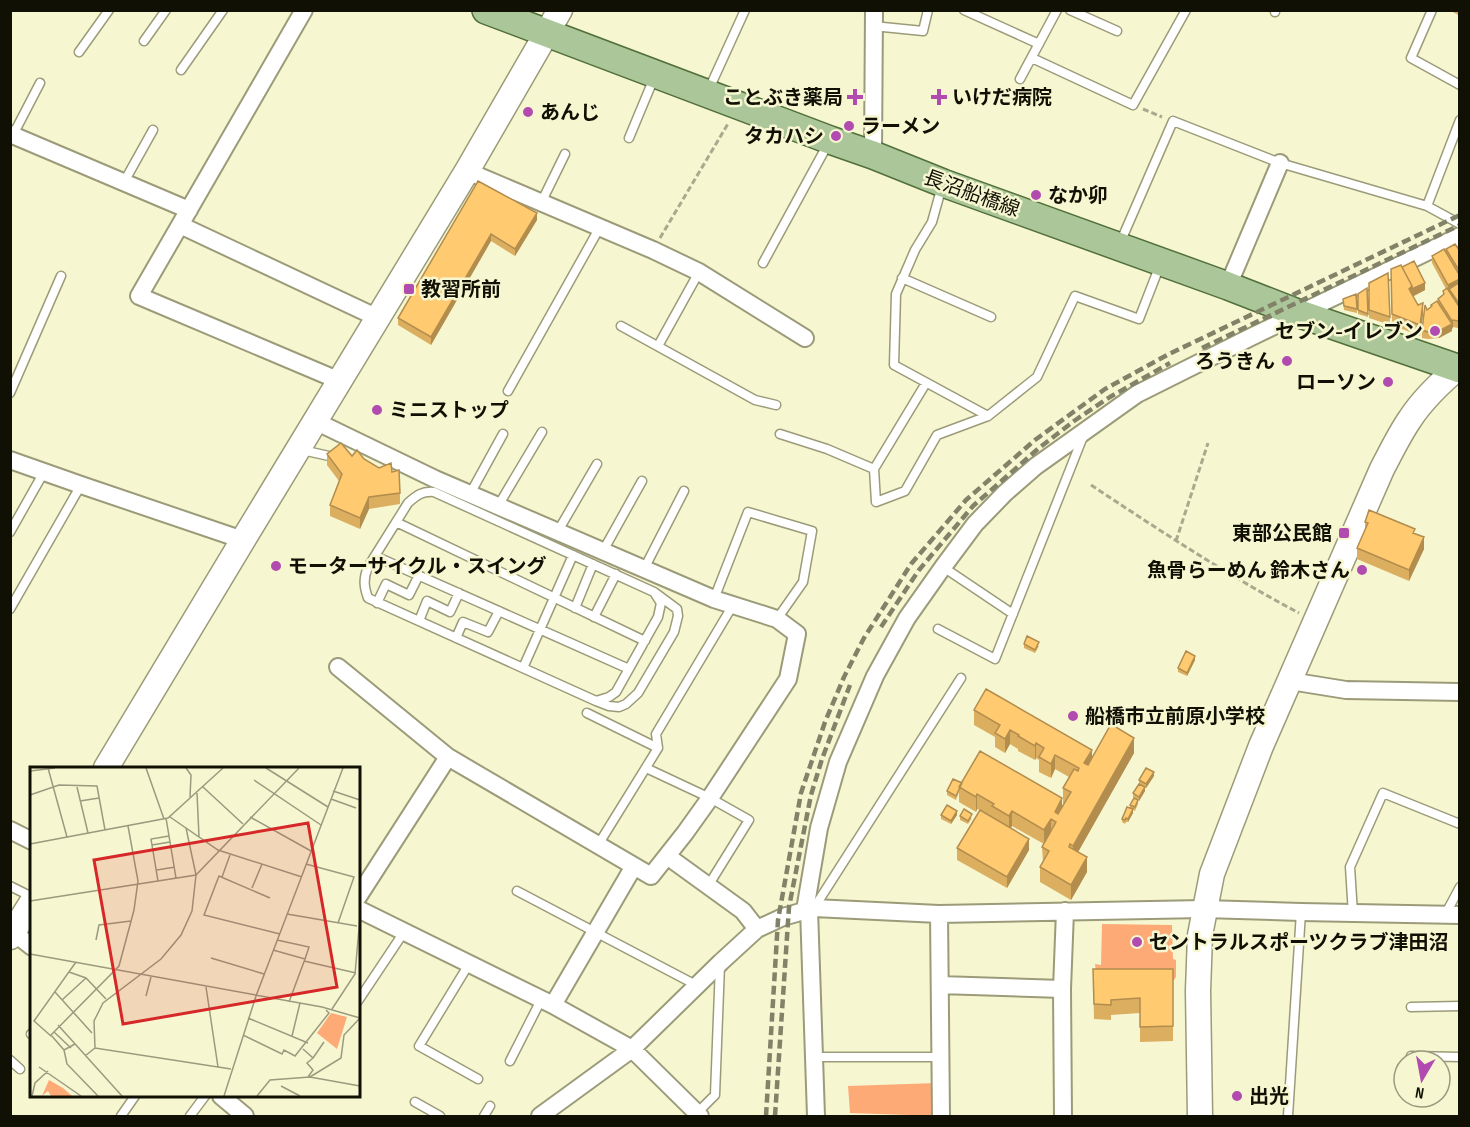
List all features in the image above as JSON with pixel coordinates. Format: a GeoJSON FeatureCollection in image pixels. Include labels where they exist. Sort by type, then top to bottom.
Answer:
{"type":"FeatureCollection","features":[{"type":"Feature","properties":{"kind":"main road","name":"長沼船橋線"},"geometry":{"type":"LineString","coordinates":[[486,10],[553,22],[655,75],[1300,314],[1459,368]]}},
{"type":"Feature","properties":{"kind":"street"},"geometry":{"type":"LineString","coordinates":[[304,10],[139,296],[340,381]]}},
{"type":"Feature","properties":{"kind":"street"},"geometry":{"type":"LineString","coordinates":[[873,155],[874,18]]}},
{"type":"Feature","properties":{"kind":"street"},"geometry":{"type":"LineString","coordinates":[[107,767],[467,171],[553,22]]}},
{"type":"Feature","properties":{"kind":"street"},"geometry":{"type":"LineString","coordinates":[[12,134],[124,182],[185,217],[378,318]]}},
{"type":"Feature","properties":{"kind":"street"},"geometry":{"type":"LineString","coordinates":[[1228,286],[1280,163]]}},
{"type":"Feature","properties":{"kind":"street"},"geometry":{"type":"LineString","coordinates":[[467,171],[653,250],[699,272],[806,338]]}},
{"type":"Feature","properties":{"kind":"street"},"geometry":{"type":"LineString","coordinates":[[816,1116],[810,909],[819,828],[838,762],[875,676],[907,618],[943,567],[975,524],[1005,493],[1036,466],[1137,394],[1460,236]]}},
{"type":"Feature","properties":{"kind":"street"},"geometry":{"type":"LineString","coordinates":[[1200,1116],[1198,990],[1200,935],[1212,874],[1261,746],[1372,490],[1410,418],[1427,396],[1459,368]]}},
{"type":"Feature","properties":{"kind":"street"},"geometry":{"type":"LineString","coordinates":[[315,421],[435,479],[558,531],[598,558],[644,568],[714,599],[777,619],[797,634],[789,679],[710,798],[651,876],[448,757],[338,667]]}},
{"type":"Feature","properties":{"kind":"street"},"geometry":{"type":"LineString","coordinates":[[10,460],[243,540]]}},
{"type":"Feature","properties":{"kind":"street"},"geometry":{"type":"LineString","coordinates":[[1290,681],[1346,690],[1460,692]]}},
{"type":"Feature","properties":{"kind":"street"},"geometry":{"type":"LineString","coordinates":[[360,894],[448,757]]}},
{"type":"Feature","properties":{"kind":"street"},"geometry":{"type":"LineString","coordinates":[[10,830],[30,840]]}},
{"type":"Feature","properties":{"kind":"street"},"geometry":{"type":"LineString","coordinates":[[667,856],[743,911],[757,928]]}},
{"type":"Feature","properties":{"kind":"street"},"geometry":{"type":"LineString","coordinates":[[547,1003],[595,932],[634,866]]}},
{"type":"Feature","properties":{"kind":"street"},"geometry":{"type":"LineString","coordinates":[[18,939],[30,907]]}},
{"type":"Feature","properties":{"kind":"street"},"geometry":{"type":"LineString","coordinates":[[540,1116],[632,1049],[757,928],[810,909],[939,914],[1204,909],[1452,915]]}},
{"type":"Feature","properties":{"kind":"street"},"geometry":{"type":"LineString","coordinates":[[360,910],[547,1003],[632,1049],[699,1115]]}},
{"type":"Feature","properties":{"kind":"street"},"geometry":{"type":"LineString","coordinates":[[1063,1116],[1062,989],[1065,911]]}},
{"type":"Feature","properties":{"kind":"street"},"geometry":{"type":"LineString","coordinates":[[939,914],[941,1116]]}},
{"type":"Feature","properties":{"kind":"street"},"geometry":{"type":"LineString","coordinates":[[940,985],[1062,989]]}},
{"type":"Feature","properties":{"kind":"street"},"geometry":{"type":"LineString","coordinates":[[222,1097],[245,1116]]}},
{"type":"Feature","properties":{"kind":"lane"},"geometry":{"type":"LineString","coordinates":[[79,52],[109,10]]}},
{"type":"Feature","properties":{"kind":"lane"},"geometry":{"type":"LineString","coordinates":[[144,41],[166,10]]}},
{"type":"Feature","properties":{"kind":"lane"},"geometry":{"type":"LineString","coordinates":[[181,70],[223,10]]}},
{"type":"Feature","properties":{"kind":"lane"},"geometry":{"type":"LineString","coordinates":[[707,94],[745,10]]}},
{"type":"Feature","properties":{"kind":"lane"},"geometry":{"type":"LineString","coordinates":[[874,18],[923,30],[928,10]]}},
{"type":"Feature","properties":{"kind":"lane"},"geometry":{"type":"LineString","coordinates":[[964,10],[1039,44]]}},
{"type":"Feature","properties":{"kind":"lane"},"geometry":{"type":"LineString","coordinates":[[1020,79],[1057,10]]}},
{"type":"Feature","properties":{"kind":"lane"},"geometry":{"type":"LineString","coordinates":[[1070,10],[1117,31]]}},
{"type":"Feature","properties":{"kind":"lane"},"geometry":{"type":"LineString","coordinates":[[1032,58],[1133,105],[1186,10]]}},
{"type":"Feature","properties":{"kind":"lane"},"geometry":{"type":"LineString","coordinates":[[1432,10],[1411,58],[1460,85]]}},
{"type":"Feature","properties":{"kind":"lane"},"geometry":{"type":"LineString","coordinates":[[629,138],[655,75]]}},
{"type":"Feature","properties":{"kind":"lane"},"geometry":{"type":"LineString","coordinates":[[12,134],[40,83]]}},
{"type":"Feature","properties":{"kind":"lane"},"geometry":{"type":"LineString","coordinates":[[1426,206],[1460,120]]}},
{"type":"Feature","properties":{"kind":"lane"},"geometry":{"type":"LineString","coordinates":[[1118,246],[1173,121],[1280,163],[1426,206],[1460,224]]}},
{"type":"Feature","properties":{"kind":"lane"},"geometry":{"type":"LineString","coordinates":[[124,182],[153,130]]}},
{"type":"Feature","properties":{"kind":"lane"},"geometry":{"type":"LineString","coordinates":[[763,262],[830,140]]}},
{"type":"Feature","properties":{"kind":"lane"},"geometry":{"type":"LineString","coordinates":[[541,203],[566,154]]}},
{"type":"Feature","properties":{"kind":"lane"},"geometry":{"type":"LineString","coordinates":[[943,183],[932,222],[915,250],[896,294],[894,365],[988,416]]}},
{"type":"Feature","properties":{"kind":"lane"},"geometry":{"type":"LineString","coordinates":[[508,391],[600,227]]}},
{"type":"Feature","properties":{"kind":"lane"},"geometry":{"type":"LineString","coordinates":[[926,383],[874,469],[876,502],[905,491],[937,435],[988,416],[1037,377],[1075,297],[1139,319],[1161,262]]}},
{"type":"Feature","properties":{"kind":"lane"},"geometry":{"type":"LineString","coordinates":[[658,346],[699,272]]}},
{"type":"Feature","properties":{"kind":"lane"},"geometry":{"type":"LineString","coordinates":[[10,393],[61,276]]}},
{"type":"Feature","properties":{"kind":"lane"},"geometry":{"type":"LineString","coordinates":[[902,278],[991,317]]}},
{"type":"Feature","properties":{"kind":"lane"},"geometry":{"type":"LineString","coordinates":[[621,326],[755,400],[776,405]]}},
{"type":"Feature","properties":{"kind":"lane"},"geometry":{"type":"LineString","coordinates":[[938,629],[995,659],[1086,430]]}},
{"type":"Feature","properties":{"kind":"lane"},"geometry":{"type":"LineString","coordinates":[[498,506],[542,432]]}},
{"type":"Feature","properties":{"kind":"lane"},"geometry":{"type":"LineString","coordinates":[[470,494],[503,434]]}},
{"type":"Feature","properties":{"kind":"lane"},"geometry":{"type":"LineString","coordinates":[[780,434],[827,449],[874,469]]}},
{"type":"Feature","properties":{"kind":"lane"},"geometry":{"type":"LineString","coordinates":[[298,449],[329,456],[343,465]]}},
{"type":"Feature","properties":{"kind":"lane"},"geometry":{"type":"LineString","coordinates":[[558,531],[597,464]]}},
{"type":"Feature","properties":{"kind":"lane"},"geometry":{"type":"LineString","coordinates":[[10,532],[44,472]]}},
{"type":"Feature","properties":{"kind":"lane"},"geometry":{"type":"LineString","coordinates":[[575,608],[598,558],[642,481]]}},
{"type":"Feature","properties":{"kind":"lane"},"geometry":{"type":"LineString","coordinates":[[10,609],[81,485]]}},
{"type":"Feature","properties":{"kind":"lane"},"geometry":{"type":"LineString","coordinates":[[423,491],[434,492],[573,555],[598,558],[616,574],[654,592],[677,609],[678,616],[674,632],[638,693],[619,707],[596,701],[377,603],[368,598],[364,588],[364,576],[375,556],[408,503],[423,491]]}},
{"type":"Feature","properties":{"kind":"lane"},"geometry":{"type":"LineString","coordinates":[[644,568],[684,491]]}},
{"type":"Feature","properties":{"kind":"lane"},"geometry":{"type":"LineString","coordinates":[[398,499],[408,503]]}},
{"type":"Feature","properties":{"kind":"lane"},"geometry":{"type":"LineString","coordinates":[[714,599],[748,512],[812,531],[802,582],[777,619]]}},
{"type":"Feature","properties":{"kind":"lane"},"geometry":{"type":"LineString","coordinates":[[396,522],[645,641]]}},
{"type":"Feature","properties":{"kind":"lane"},"geometry":{"type":"LineString","coordinates":[[523,668],[573,555]]}},
{"type":"Feature","properties":{"kind":"lane"},"geometry":{"type":"LineString","coordinates":[[375,556],[629,669]]}},
{"type":"Feature","properties":{"kind":"lane"},"geometry":{"type":"LineString","coordinates":[[943,567],[1013,614]]}},
{"type":"Feature","properties":{"kind":"lane"},"geometry":{"type":"LineString","coordinates":[[594,617],[616,574]]}},
{"type":"Feature","properties":{"kind":"lane"},"geometry":{"type":"LineString","coordinates":[[377,603],[386,584],[409,595],[419,575]]}},
{"type":"Feature","properties":{"kind":"lane"},"geometry":{"type":"LineString","coordinates":[[596,701],[616,692],[645,641],[658,616],[661,603],[654,592]]}},
{"type":"Feature","properties":{"kind":"lane"},"geometry":{"type":"LineString","coordinates":[[419,621],[427,601],[450,612],[459,593]]}},
{"type":"Feature","properties":{"kind":"lane"},"geometry":{"type":"LineString","coordinates":[[598,845],[658,748],[656,734],[733,605]]}},
{"type":"Feature","properties":{"kind":"lane"},"geometry":{"type":"LineString","coordinates":[[456,638],[463,622],[488,632],[499,611]]}},
{"type":"Feature","properties":{"kind":"lane"},"geometry":{"type":"LineString","coordinates":[[810,909],[961,678]]}},
{"type":"Feature","properties":{"kind":"lane"},"geometry":{"type":"LineString","coordinates":[[587,713],[658,748]]}},
{"type":"Feature","properties":{"kind":"lane"},"geometry":{"type":"LineString","coordinates":[[646,768],[710,798],[749,820],[708,886]]}},
{"type":"Feature","properties":{"kind":"lane"},"geometry":{"type":"LineString","coordinates":[[1353,914],[1350,867],[1383,794],[1460,824]]}},
{"type":"Feature","properties":{"kind":"lane"},"geometry":{"type":"LineString","coordinates":[[10,886],[30,896]]}},
{"type":"Feature","properties":{"kind":"lane"},"geometry":{"type":"LineString","coordinates":[[1452,915],[1460,887]]}},
{"type":"Feature","properties":{"kind":"lane"},"geometry":{"type":"LineString","coordinates":[[518,891],[696,985]]}},
{"type":"Feature","properties":{"kind":"lane"},"geometry":{"type":"LineString","coordinates":[[1288,1116],[1301,912]]}},
{"type":"Feature","properties":{"kind":"lane"},"geometry":{"type":"LineString","coordinates":[[360,998],[404,932]]}},
{"type":"Feature","properties":{"kind":"lane"},"geometry":{"type":"LineString","coordinates":[[699,1115],[715,1095],[721,962]]}},
{"type":"Feature","properties":{"kind":"lane"},"geometry":{"type":"LineString","coordinates":[[469,964],[419,1046],[478,1079]]}},
{"type":"Feature","properties":{"kind":"lane"},"geometry":{"type":"LineString","coordinates":[[510,1061],[547,1003]]}},
{"type":"Feature","properties":{"kind":"lane"},"geometry":{"type":"LineString","coordinates":[[1410,1007],[1460,1006]]}},
{"type":"Feature","properties":{"kind":"lane"},"geometry":{"type":"LineString","coordinates":[[814,1057],[940,1057]]}},
{"type":"Feature","properties":{"kind":"lane"},"geometry":{"type":"LineString","coordinates":[[10,1060],[20,1069]]}},
{"type":"Feature","properties":{"kind":"lane"},"geometry":{"type":"LineString","coordinates":[[122,1116],[134,1097]]}},
{"type":"Feature","properties":{"kind":"lane"},"geometry":{"type":"LineString","coordinates":[[190,1116],[204,1097]]}},
{"type":"Feature","properties":{"kind":"lane"},"geometry":{"type":"LineString","coordinates":[[415,1102],[440,1116]]}},
{"type":"Feature","properties":{"kind":"lane"},"geometry":{"type":"LineString","coordinates":[[484,1116],[490,1106]]}},
{"type":"Feature","properties":{"kind":"path"},"geometry":{"type":"LineString","coordinates":[[1133,105],[1173,121]]}},
{"type":"Feature","properties":{"kind":"path"},"geometry":{"type":"LineString","coordinates":[[653,250],[739,106]]}},
{"type":"Feature","properties":{"kind":"path"},"geometry":{"type":"LineString","coordinates":[[1176,541],[1208,443]]}},
{"type":"Feature","properties":{"kind":"path"},"geometry":{"type":"LineString","coordinates":[[1091,485],[1251,587],[1316,622]]}},
{"type":"Feature","properties":{"kind":"shaded area","name":"セントラルスポーツクラブ津田沼"},"geometry":{"type":"Polygon","coordinates":[[[1102,924],[1172,925],[1173,959],[1176,960],[1174,980],[1097,979],[1095,964],[1101,965],[1102,924]]]}},
{"type":"Feature","properties":{"kind":"shaded area"},"geometry":{"type":"Polygon","coordinates":[[[937,1083],[938,1116],[850,1113],[848,1086],[937,1083]]]}},
{"type":"Feature","properties":{"kind":"building"},"geometry":{"type":"Polygon","coordinates":[[[478,181],[537,213],[515,249],[491,234],[431,337],[398,318],[478,181]]]}},
{"type":"Feature","properties":{"kind":"building"},"geometry":{"type":"Polygon","coordinates":[[[1455,244],[1460,251],[1460,272],[1446,249],[1455,244]]]}},
{"type":"Feature","properties":{"kind":"building"},"geometry":{"type":"Polygon","coordinates":[[[1444,249],[1460,276],[1460,279],[1448,285],[1432,256],[1444,249]]]}},
{"type":"Feature","properties":{"kind":"building"},"geometry":{"type":"Polygon","coordinates":[[[1414,261],[1425,283],[1412,289],[1402,267],[1414,261]]]}},
{"type":"Feature","properties":{"kind":"building"},"geometry":{"type":"Polygon","coordinates":[[[1401,265],[1412,286],[1409,289],[1418,305],[1423,303],[1420,325],[1392,314],[1391,269],[1401,265]]]}},
{"type":"Feature","properties":{"kind":"building"},"geometry":{"type":"Polygon","coordinates":[[[1388,273],[1390,317],[1369,310],[1369,283],[1388,273]]]}},
{"type":"Feature","properties":{"kind":"building"},"geometry":{"type":"Polygon","coordinates":[[[1460,282],[1460,305],[1449,289],[1460,282]]]}},
{"type":"Feature","properties":{"kind":"building"},"geometry":{"type":"Polygon","coordinates":[[[1367,288],[1368,314],[1358,310],[1358,294],[1367,288]]]}},
{"type":"Feature","properties":{"kind":"building"},"geometry":{"type":"Polygon","coordinates":[[[1447,288],[1460,308],[1458,321],[1452,321],[1438,299],[1447,288]]]}},
{"type":"Feature","properties":{"kind":"building"},"geometry":{"type":"Polygon","coordinates":[[[1356,294],[1357,309],[1344,306],[1343,299],[1356,294]]]}},
{"type":"Feature","properties":{"kind":"building"},"geometry":{"type":"Polygon","coordinates":[[[1437,301],[1452,324],[1439,331],[1422,330],[1425,305],[1427,310],[1437,301]]]}},
{"type":"Feature","properties":{"kind":"building"},"geometry":{"type":"Polygon","coordinates":[[[341,443],[352,456],[357,450],[364,459],[379,468],[391,463],[392,472],[399,470],[400,493],[369,497],[360,518],[330,505],[342,474],[327,454],[341,443]]]}},
{"type":"Feature","properties":{"kind":"building"},"geometry":{"type":"Polygon","coordinates":[[[1369,510],[1415,529],[1413,533],[1424,537],[1409,570],[1357,548],[1368,523],[1365,522],[1369,510]]]}},
{"type":"Feature","properties":{"kind":"building"},"geometry":{"type":"Polygon","coordinates":[[[1027,636],[1039,642],[1035,650],[1024,644],[1027,636]]]}},
{"type":"Feature","properties":{"kind":"building"},"geometry":{"type":"Polygon","coordinates":[[[1186,651],[1195,656],[1187,673],[1178,668],[1186,651]]]}},
{"type":"Feature","properties":{"kind":"building"},"geometry":{"type":"Polygon","coordinates":[[[986,689],[1092,750],[1084,763],[1088,765],[1111,724],[1134,738],[1073,846],[1070,844],[1069,847],[1087,857],[1071,885],[1040,867],[1049,851],[1042,847],[1056,822],[1051,819],[1044,830],[1012,811],[1009,816],[977,794],[976,797],[959,787],[980,751],[1062,798],[1055,812],[1058,814],[1071,792],[1063,788],[1074,769],[1078,771],[1079,768],[1055,755],[1051,764],[1039,757],[1044,748],[1036,743],[1035,746],[1010,730],[1005,739],[995,733],[1000,725],[974,710],[986,689]]]}},
{"type":"Feature","properties":{"kind":"building"},"geometry":{"type":"Polygon","coordinates":[[[1146,768],[1154,772],[1146,784],[1139,780],[1146,768]]]}},
{"type":"Feature","properties":{"kind":"building"},"geometry":{"type":"Polygon","coordinates":[[[953,779],[962,783],[956,796],[947,791],[953,779]]]}},
{"type":"Feature","properties":{"kind":"building"},"geometry":{"type":"Polygon","coordinates":[[[1139,784],[1145,787],[1139,797],[1133,793],[1139,784]]]}},
{"type":"Feature","properties":{"kind":"building"},"geometry":{"type":"Polygon","coordinates":[[[1134,798],[1138,800],[1135,807],[1130,805],[1134,798]]]}},
{"type":"Feature","properties":{"kind":"building"},"geometry":{"type":"Polygon","coordinates":[[[947,805],[957,811],[951,821],[941,815],[947,805]]]}},
{"type":"Feature","properties":{"kind":"building"},"geometry":{"type":"Polygon","coordinates":[[[1127,807],[1133,809],[1128,819],[1125,820],[1122,819],[1127,807]]]}},
{"type":"Feature","properties":{"kind":"building"},"geometry":{"type":"Polygon","coordinates":[[[964,809],[972,814],[968,821],[960,816],[964,809]]]}},
{"type":"Feature","properties":{"kind":"building"},"geometry":{"type":"Polygon","coordinates":[[[980,810],[1029,839],[1007,877],[957,848],[980,810]]]}},
{"type":"Feature","properties":{"kind":"building","name":"セントラルスポーツクラブ津田沼"},"geometry":{"type":"Polygon","coordinates":[[[1093,969],[1173,969],[1173,1026],[1140,1027],[1140,998],[1111,1000],[1111,1005],[1094,1004],[1093,969]]]}},
{"type":"Feature","properties":{"kind":"railway"},"geometry":{"type":"LineString","coordinates":[[766,1116],[778,920],[801,793],[825,722],[844,677],[864,638],[911,564],[966,500],[1035,440],[1105,389],[1169,354],[1460,215]]}},
{"type":"Feature","properties":{"kind":"railway"},"geometry":{"type":"LineString","coordinates":[[1202,348],[1460,225]]}},
{"type":"Feature","properties":{"kind":"railway"},"geometry":{"type":"LineString","coordinates":[[881,627],[919,570],[973,506],[1039,448],[1074,421],[1110,397],[1170,363]]}},
{"type":"Feature","properties":{"kind":"railway"},"geometry":{"type":"LineString","coordinates":[[775,1116],[789,907],[811,795],[850,685]]}},
{"type":"Feature","properties":{"kind":"place","name":"ことぶき薬局"},"geometry":{"type":"Point","coordinates":[855,97]}},
{"type":"Feature","properties":{"kind":"place","name":"いけだ病院"},"geometry":{"type":"Point","coordinates":[939,97]}},
{"type":"Feature","properties":{"kind":"place","name":"あんじ"},"geometry":{"type":"Point","coordinates":[528,112]}},
{"type":"Feature","properties":{"kind":"place","name":"ラーメン"},"geometry":{"type":"Point","coordinates":[849,126]}},
{"type":"Feature","properties":{"kind":"place","name":"タカハシ"},"geometry":{"type":"Point","coordinates":[836,136]}},
{"type":"Feature","properties":{"kind":"place","name":"なか卯"},"geometry":{"type":"Point","coordinates":[1036,195]}},
{"type":"Feature","properties":{"kind":"place","name":"教習所前"},"geometry":{"type":"Point","coordinates":[409,289]}},
{"type":"Feature","properties":{"kind":"place","name":"セブン-イレブン"},"geometry":{"type":"Point","coordinates":[1435,331]}},
{"type":"Feature","properties":{"kind":"place","name":"ろうきん"},"geometry":{"type":"Point","coordinates":[1287,361]}},
{"type":"Feature","properties":{"kind":"place","name":"ローソン"},"geometry":{"type":"Point","coordinates":[1388,382]}},
{"type":"Feature","properties":{"kind":"place","name":"ミニストップ"},"geometry":{"type":"Point","coordinates":[377,410]}},
{"type":"Feature","properties":{"kind":"place","name":"東部公民館"},"geometry":{"type":"Point","coordinates":[1344,533]}},
{"type":"Feature","properties":{"kind":"place","name":"モーターサイクル・スイング"},"geometry":{"type":"Point","coordinates":[276,566]}},
{"type":"Feature","properties":{"kind":"place","name":"魚骨らーめん 鈴木さん"},"geometry":{"type":"Point","coordinates":[1362,570]}},
{"type":"Feature","properties":{"kind":"place","name":"船橋市立前原小学校"},"geometry":{"type":"Point","coordinates":[1073,716]}},
{"type":"Feature","properties":{"kind":"place","name":"セントラルスポーツクラブ津田沼"},"geometry":{"type":"Point","coordinates":[1137,942]}},
{"type":"Feature","properties":{"kind":"place","name":"出光"},"geometry":{"type":"Point","coordinates":[1237,1096]}}]}
